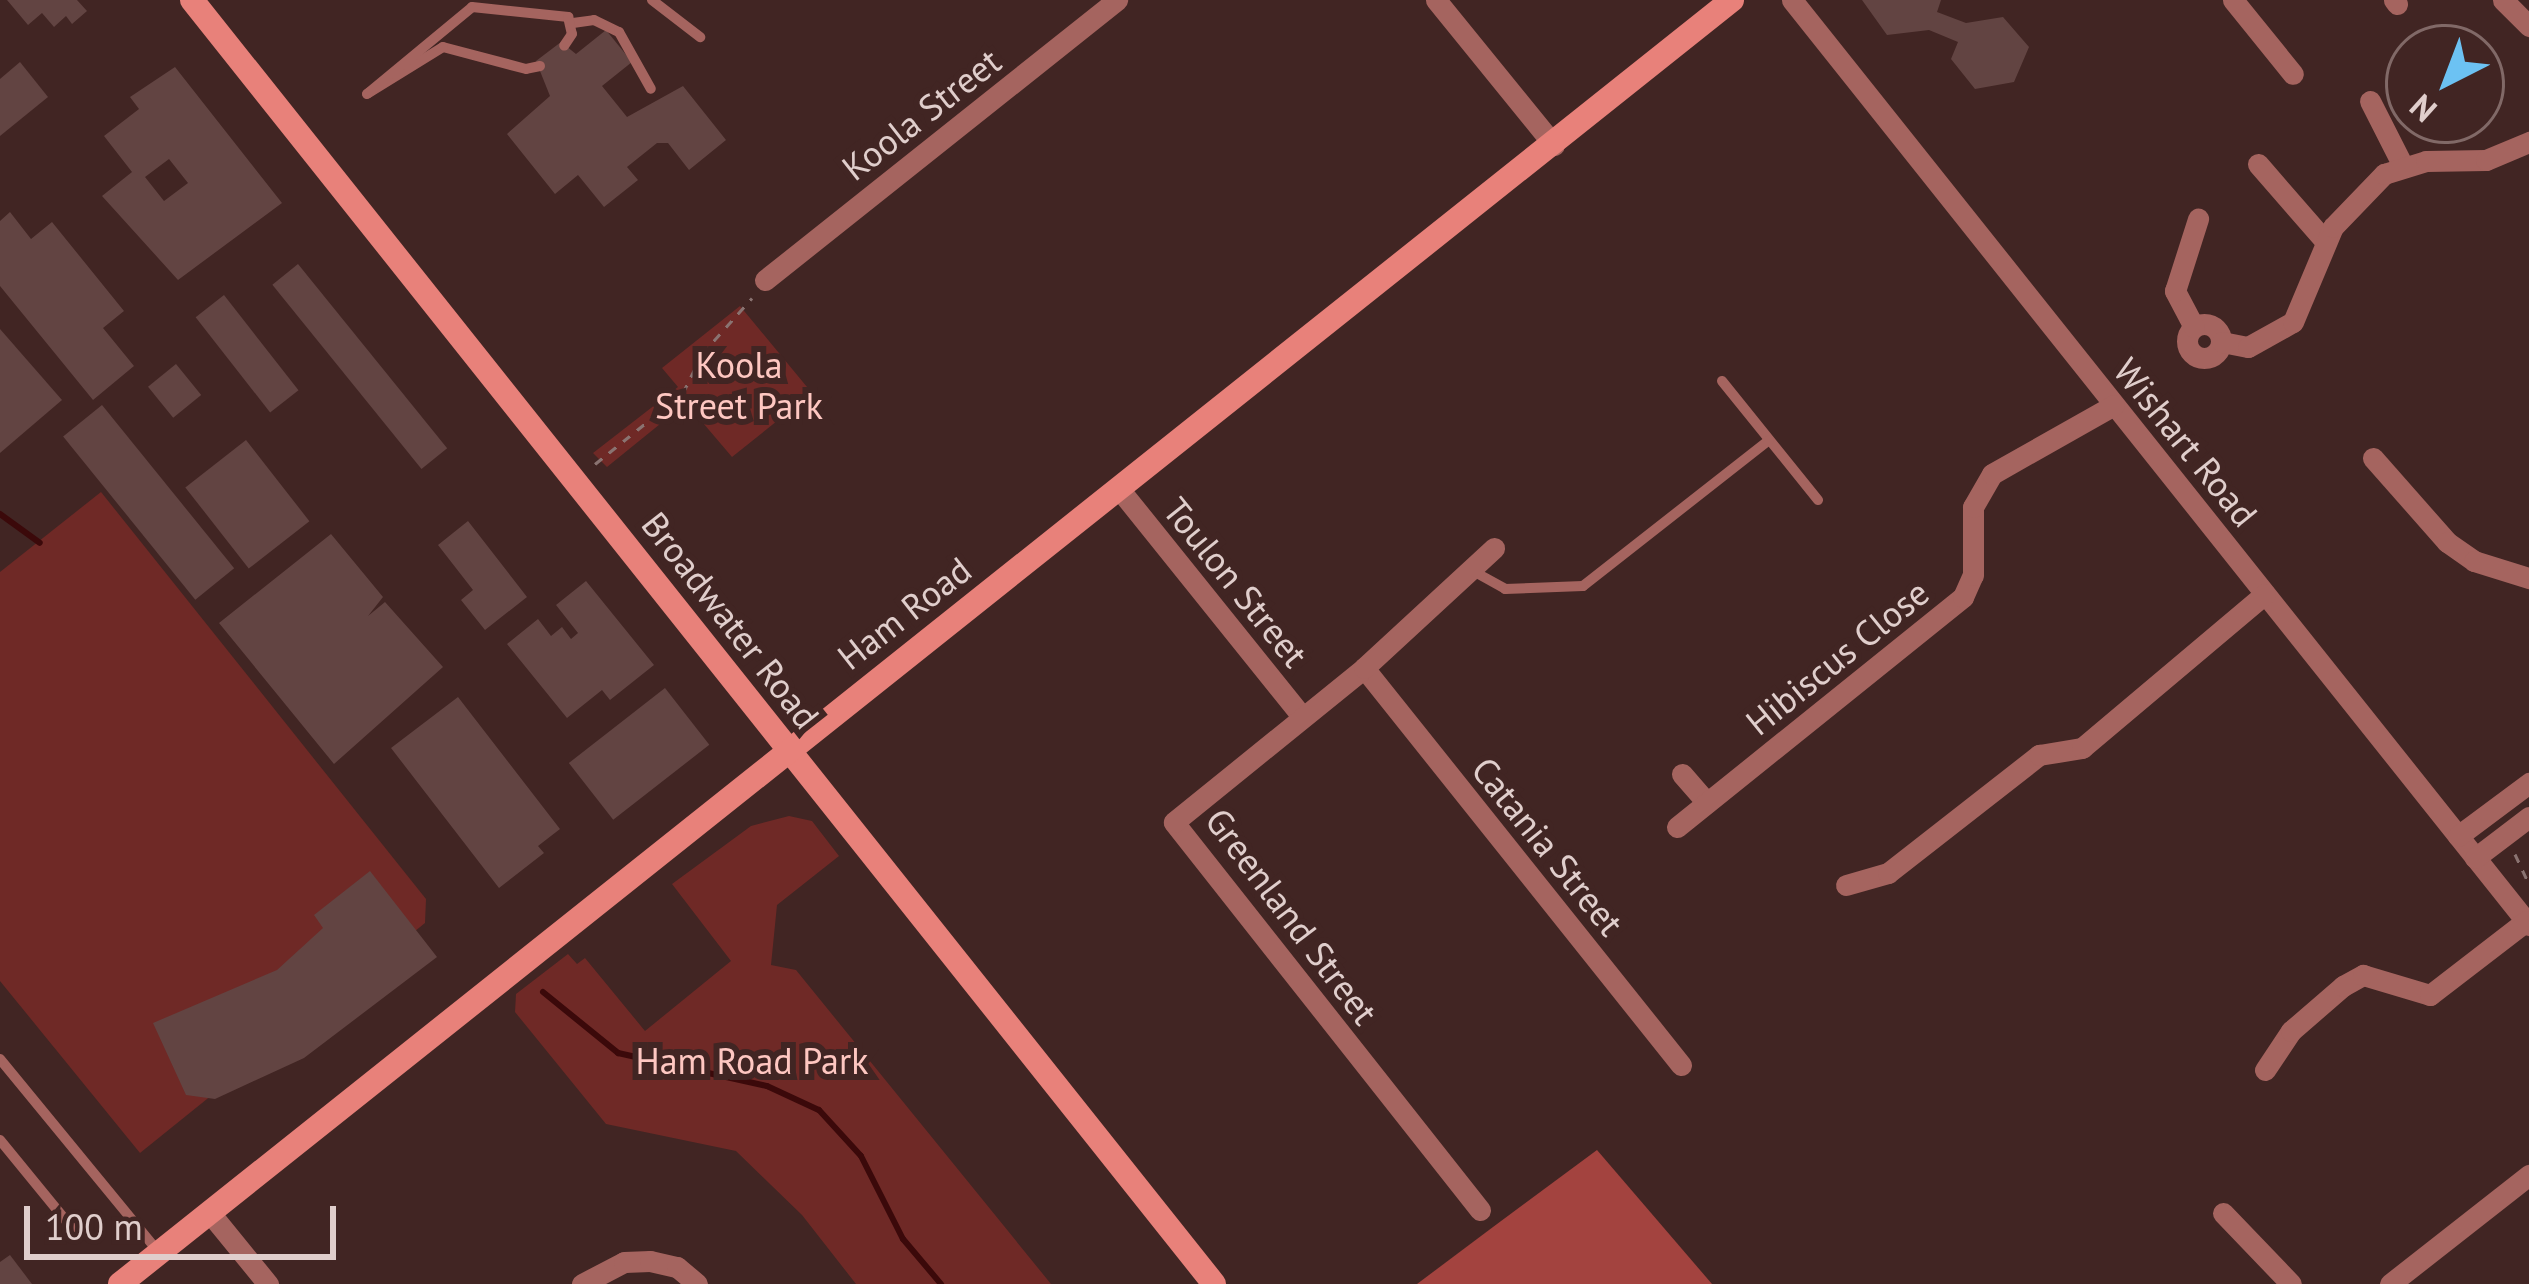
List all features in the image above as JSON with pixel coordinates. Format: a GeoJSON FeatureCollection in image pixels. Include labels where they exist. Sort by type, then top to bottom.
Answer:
{"type":"FeatureCollection","features":[{"type":"Feature","properties":{"kind":"street","name":"Broadwater Road"},"geometry":{"type":"LineString","coordinates":[[192,0],[1214,1284]]}},
{"type":"Feature","properties":{"kind":"street","name":"Koola Street"},"geometry":{"type":"LineString","coordinates":[[765,280],[1118,0]]}},
{"type":"Feature","properties":{"kind":"street"},"geometry":{"type":"LineString","coordinates":[[1436,0],[1554,145]]}},
{"type":"Feature","properties":{"kind":"street","name":"Ham Road"},"geometry":{"type":"LineString","coordinates":[[120,1284],[1732,0]]}},
{"type":"Feature","properties":{"kind":"street","name":"Wishart Road"},"geometry":{"type":"LineString","coordinates":[[1792,0],[2528,923]]}},
{"type":"Feature","properties":{"kind":"street"},"geometry":{"type":"LineString","coordinates":[[2233,0],[2293,74]]}},
{"type":"Feature","properties":{"kind":"street"},"geometry":{"type":"LineString","coordinates":[[2503,0],[2529,26]]}},
{"type":"Feature","properties":{"kind":"street"},"geometry":{"type":"LineString","coordinates":[[2370,101],[2403,166]]}},
{"type":"Feature","properties":{"kind":"street"},"geometry":{"type":"LineString","coordinates":[[2198,219],[2175,291],[2194,327],[2186,341],[2195,356],[2212,357],[2222,342],[2248,347],[2293,322],[2325,242],[2361,191],[2403,166],[2486,160],[2529,142]]}},
{"type":"Feature","properties":{"kind":"street"},"geometry":{"type":"LineString","coordinates":[[2258,164],[2325,242]]}},
{"type":"Feature","properties":{"kind":"street","name":"Hibiscus Close"},"geometry":{"type":"LineString","coordinates":[[1677,827],[1964,597],[1973,574],[1973,507],[1992,474],[2114,405]]}},
{"type":"Feature","properties":{"kind":"street"},"geometry":{"type":"LineString","coordinates":[[2373,458],[2447,542],[2474,561],[2529,578]]}},
{"type":"Feature","properties":{"kind":"street","name":"Toulon Street"},"geometry":{"type":"LineString","coordinates":[[1120,490],[1301,715]]}},
{"type":"Feature","properties":{"kind":"street","name":"Greenland Street"},"geometry":{"type":"LineString","coordinates":[[1480,1210],[1174,822],[1364,668],[1493,548]]}},
{"type":"Feature","properties":{"kind":"street"},"geometry":{"type":"LineString","coordinates":[[1846,885],[1888,873],[2038,755],[2082,748],[2265,594]]}},
{"type":"Feature","properties":{"kind":"street","name":"Catania Street"},"geometry":{"type":"LineString","coordinates":[[1364,668],[1681,1065]]}},
{"type":"Feature","properties":{"kind":"street"},"geometry":{"type":"LineString","coordinates":[[1682,774],[1707,803]]}},
{"type":"Feature","properties":{"kind":"street"},"geometry":{"type":"LineString","coordinates":[[2458,836],[2529,783]]}},
{"type":"Feature","properties":{"kind":"street"},"geometry":{"type":"LineString","coordinates":[[2475,858],[2529,817]]}},
{"type":"Feature","properties":{"kind":"street"},"geometry":{"type":"LineString","coordinates":[[2265,1070],[2291,1031],[2343,986],[2363,975],[2430,995],[2528,923]]}},
{"type":"Feature","properties":{"kind":"street"},"geometry":{"type":"LineString","coordinates":[[2390,1284],[2529,1174]]}},
{"type":"Feature","properties":{"kind":"street"},"geometry":{"type":"LineString","coordinates":[[210,1213],[268,1284]]}},
{"type":"Feature","properties":{"kind":"street"},"geometry":{"type":"LineString","coordinates":[[2223,1214],[2291,1284]]}},
{"type":"Feature","properties":{"kind":"street"},"geometry":{"type":"LineString","coordinates":[[582,1284],[624,1262],[650,1261],[677,1267],[697,1284]]}},
{"type":"Feature","properties":{"kind":"lane"},"geometry":{"type":"LineString","coordinates":[[557,16],[566,0]]}},
{"type":"Feature","properties":{"kind":"lane"},"geometry":{"type":"LineString","coordinates":[[652,0],[700,37]]}},
{"type":"Feature","properties":{"kind":"lane"},"geometry":{"type":"LineString","coordinates":[[540,66],[526,70],[443,47],[367,94],[472,7],[573,22],[594,20],[619,32],[651,89]]}},
{"type":"Feature","properties":{"kind":"lane"},"geometry":{"type":"LineString","coordinates":[[564,46],[573,22]]}},
{"type":"Feature","properties":{"kind":"lane"},"geometry":{"type":"LineString","coordinates":[[1722,381],[1818,500]]}},
{"type":"Feature","properties":{"kind":"lane"},"geometry":{"type":"LineString","coordinates":[[1473,571],[1504,589],[1583,586],[1769,440]]}},
{"type":"Feature","properties":{"kind":"lane"},"geometry":{"type":"LineString","coordinates":[[0,1059],[159,1253]]}},
{"type":"Feature","properties":{"kind":"lane"},"geometry":{"type":"LineString","coordinates":[[0,1140],[72,1228]]}},
{"type":"Feature","properties":{"kind":"path"},"geometry":{"type":"LineString","coordinates":[[595,464],[683,393],[702,354],[765,280]]}},
{"type":"Feature","properties":{"kind":"path"},"geometry":{"type":"LineString","coordinates":[[2519,842],[2515,861],[2529,884]]}},
{"type":"Feature","properties":{"kind":"green space","name":"Koola Street Park"},"geometry":{"type":"Polygon","coordinates":[[[740,306],[812,393],[732,457],[686,403],[607,467],[593,453],[678,387],[662,368],[740,306]]]}},
{"type":"Feature","properties":{"kind":"green space"},"geometry":{"type":"Polygon","coordinates":[[[101,492],[426,899],[425,923],[140,1153],[0,981],[0,572],[101,492]]]}},
{"type":"Feature","properties":{"kind":"green space","name":"Ham Road Park"},"geometry":{"type":"Polygon","coordinates":[[[789,816],[812,821],[839,856],[777,905],[771,965],[796,970],[1051,1284],[856,1284],[802,1215],[736,1151],[606,1124],[515,1012],[516,994],[568,954],[577,964],[585,958],[645,1031],[731,961],[672,884],[751,826],[789,816]]]}},
{"type":"Feature","properties":{"kind":"shaded area"},"geometry":{"type":"Polygon","coordinates":[[[1597,1150],[1712,1284],[1417,1284],[1493,1227],[1597,1150]]]}},
{"type":"Feature","properties":{"kind":"building"},"geometry":{"type":"Polygon","coordinates":[[[7,0],[77,0],[87,11],[72,24],[66,16],[54,27],[42,13],[28,25],[7,0]]]}},
{"type":"Feature","properties":{"kind":"building"},"geometry":{"type":"Polygon","coordinates":[[[1862,0],[1941,0],[1937,12],[1966,23],[2003,17],[2029,47],[2014,82],[1975,89],[1951,59],[1958,42],[1929,30],[1887,35],[1862,0]]]}},
{"type":"Feature","properties":{"kind":"building"},"geometry":{"type":"Polygon","coordinates":[[[606,30],[632,62],[602,86],[627,117],[683,86],[726,140],[689,170],[668,143],[657,143],[627,167],[638,180],[604,207],[578,175],[555,194],[507,134],[550,96],[536,61],[561,42],[576,54],[606,30]]]}},
{"type":"Feature","properties":{"kind":"building"},"geometry":{"type":"Polygon","coordinates":[[[20,62],[48,97],[0,136],[0,79],[20,62]]]}},
{"type":"Feature","properties":{"kind":"building"},"geometry":{"type":"Polygon","coordinates":[[[175,67],[282,203],[178,280],[102,196],[132,172],[104,136],[139,109],[130,97],[175,67]],[[169,159],[145,177],[164,201],[188,183],[169,159]]]}},
{"type":"Feature","properties":{"kind":"building"},"geometry":{"type":"Polygon","coordinates":[[[10,212],[31,239],[52,222],[124,311],[103,328],[134,366],[93,400],[0,286],[0,221],[10,212]]]}},
{"type":"Feature","properties":{"kind":"building"},"geometry":{"type":"Polygon","coordinates":[[[298,264],[447,448],[422,469],[272,285],[298,264]]]}},
{"type":"Feature","properties":{"kind":"building"},"geometry":{"type":"Polygon","coordinates":[[[224,295],[298,390],[270,413],[196,317],[224,295]]]}},
{"type":"Feature","properties":{"kind":"building"},"geometry":{"type":"Polygon","coordinates":[[[0,329],[62,400],[0,453],[0,329]]]}},
{"type":"Feature","properties":{"kind":"building"},"geometry":{"type":"Polygon","coordinates":[[[176,364],[201,395],[173,418],[148,387],[176,364]]]}},
{"type":"Feature","properties":{"kind":"building"},"geometry":{"type":"Polygon","coordinates":[[[102,405],[234,568],[195,600],[63,436],[102,405]]]}},
{"type":"Feature","properties":{"kind":"building"},"geometry":{"type":"Polygon","coordinates":[[[246,440],[309,521],[249,569],[185,487],[246,440]]]}},
{"type":"Feature","properties":{"kind":"building"},"geometry":{"type":"Polygon","coordinates":[[[468,521],[527,597],[485,630],[461,600],[473,590],[438,545],[468,521]]]}},
{"type":"Feature","properties":{"kind":"building"},"geometry":{"type":"Polygon","coordinates":[[[331,534],[383,597],[368,616],[385,602],[443,667],[334,764],[219,623],[331,534]]]}},
{"type":"Feature","properties":{"kind":"building"},"geometry":{"type":"Polygon","coordinates":[[[586,581],[654,665],[610,700],[602,690],[567,718],[507,644],[538,619],[551,636],[562,627],[571,639],[578,633],[556,605],[586,581]]]}},
{"type":"Feature","properties":{"kind":"building"},"geometry":{"type":"Polygon","coordinates":[[[665,688],[709,745],[613,820],[569,763],[665,688]]]}},
{"type":"Feature","properties":{"kind":"building"},"geometry":{"type":"Polygon","coordinates":[[[458,697],[560,829],[538,846],[544,853],[499,888],[391,748],[458,697]]]}},
{"type":"Feature","properties":{"kind":"building"},"geometry":{"type":"Polygon","coordinates":[[[370,871],[437,957],[304,1058],[215,1099],[186,1095],[153,1023],[277,970],[323,928],[314,915],[370,871]]]}},
{"type":"Feature","properties":{"kind":"building"},"geometry":{"type":"Polygon","coordinates":[[[10,1255],[32,1284],[0,1284],[0,1262],[10,1255]]]}},
{"type":"Feature","properties":{"kind":"waterway"},"geometry":{"type":"LineString","coordinates":[[0,514],[40,543]]}},
{"type":"Feature","properties":{"kind":"waterway"},"geometry":{"type":"LineString","coordinates":[[543,992],[618,1053],[767,1086],[819,1110],[861,1156],[903,1239],[941,1284]]}}]}
